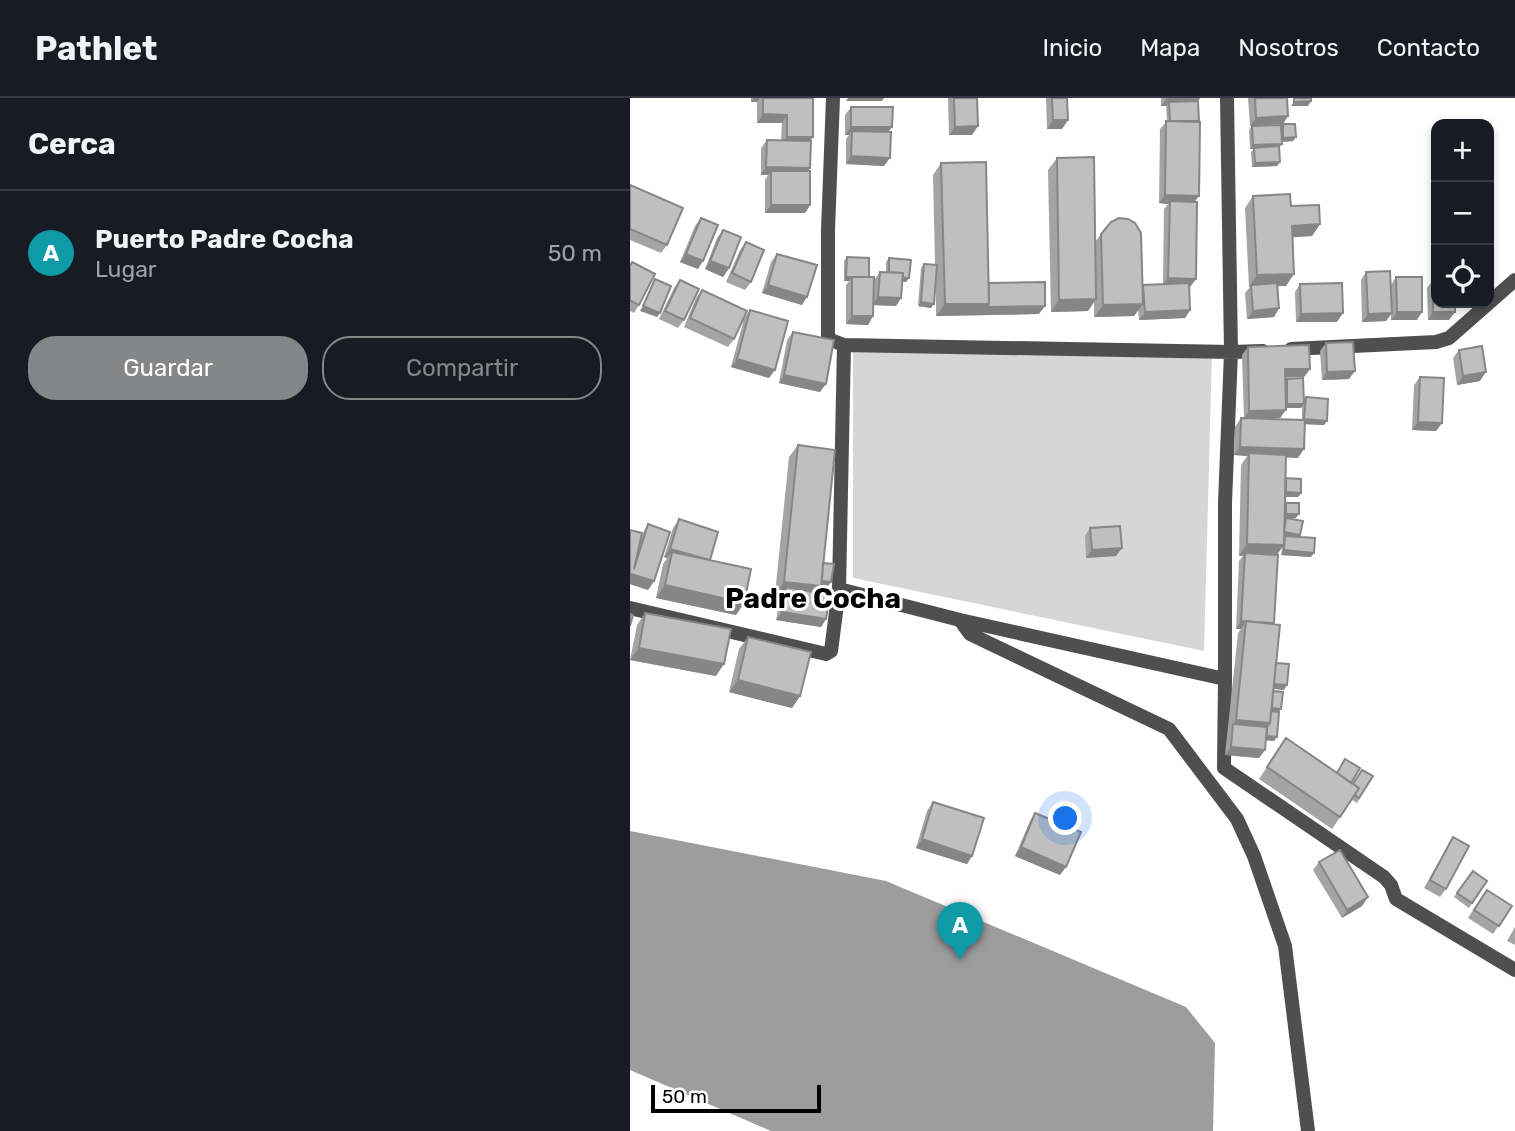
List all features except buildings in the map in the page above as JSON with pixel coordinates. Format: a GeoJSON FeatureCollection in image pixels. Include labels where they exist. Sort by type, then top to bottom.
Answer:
{"type":"FeatureCollection","features":[{"type":"Feature","properties":{"kind":"street"},"geometry":{"type":"LineString","coordinates":[[833,98],[828,230],[828,339],[844,345],[1231,352],[1436,342],[1449,338],[1515,281]]}},
{"type":"Feature","properties":{"kind":"street"},"geometry":{"type":"LineString","coordinates":[[1227,98],[1231,352],[1225,503],[1224,768],[1384,877],[1391,885],[1396,899],[1515,970]]}},
{"type":"Feature","properties":{"kind":"street"},"geometry":{"type":"LineString","coordinates":[[630,608],[826,654],[833,646],[839,589],[844,345]]}},
{"type":"Feature","properties":{"kind":"street"},"geometry":{"type":"LineString","coordinates":[[839,589],[960,620],[1225,679]]}},
{"type":"Feature","properties":{"kind":"street"},"geometry":{"type":"LineString","coordinates":[[960,620],[970,634],[1169,729],[1237,819],[1254,856],[1285,946],[1308,1131]]}},
{"type":"Feature","properties":{"kind":"shaded area"},"geometry":{"type":"Polygon","coordinates":[[[853,346],[1212,353],[1204,651],[853,578],[853,346]]]}},
{"type":"Feature","properties":{"kind":"shaded area"},"geometry":{"type":"Polygon","coordinates":[[[630,831],[886,881],[1186,1007],[1215,1043],[1213,1131],[771,1131],[630,1070],[630,831]]]}},
{"type":"Feature","properties":{"kind":"place","name":"Puerto Padre Cocha"},"geometry":{"type":"Point","coordinates":[960,960]}},
{"type":"Feature","properties":{"kind":"district","name":"Padre Cocha"},"geometry":{"type":"Point","coordinates":[813,598]}}]}
